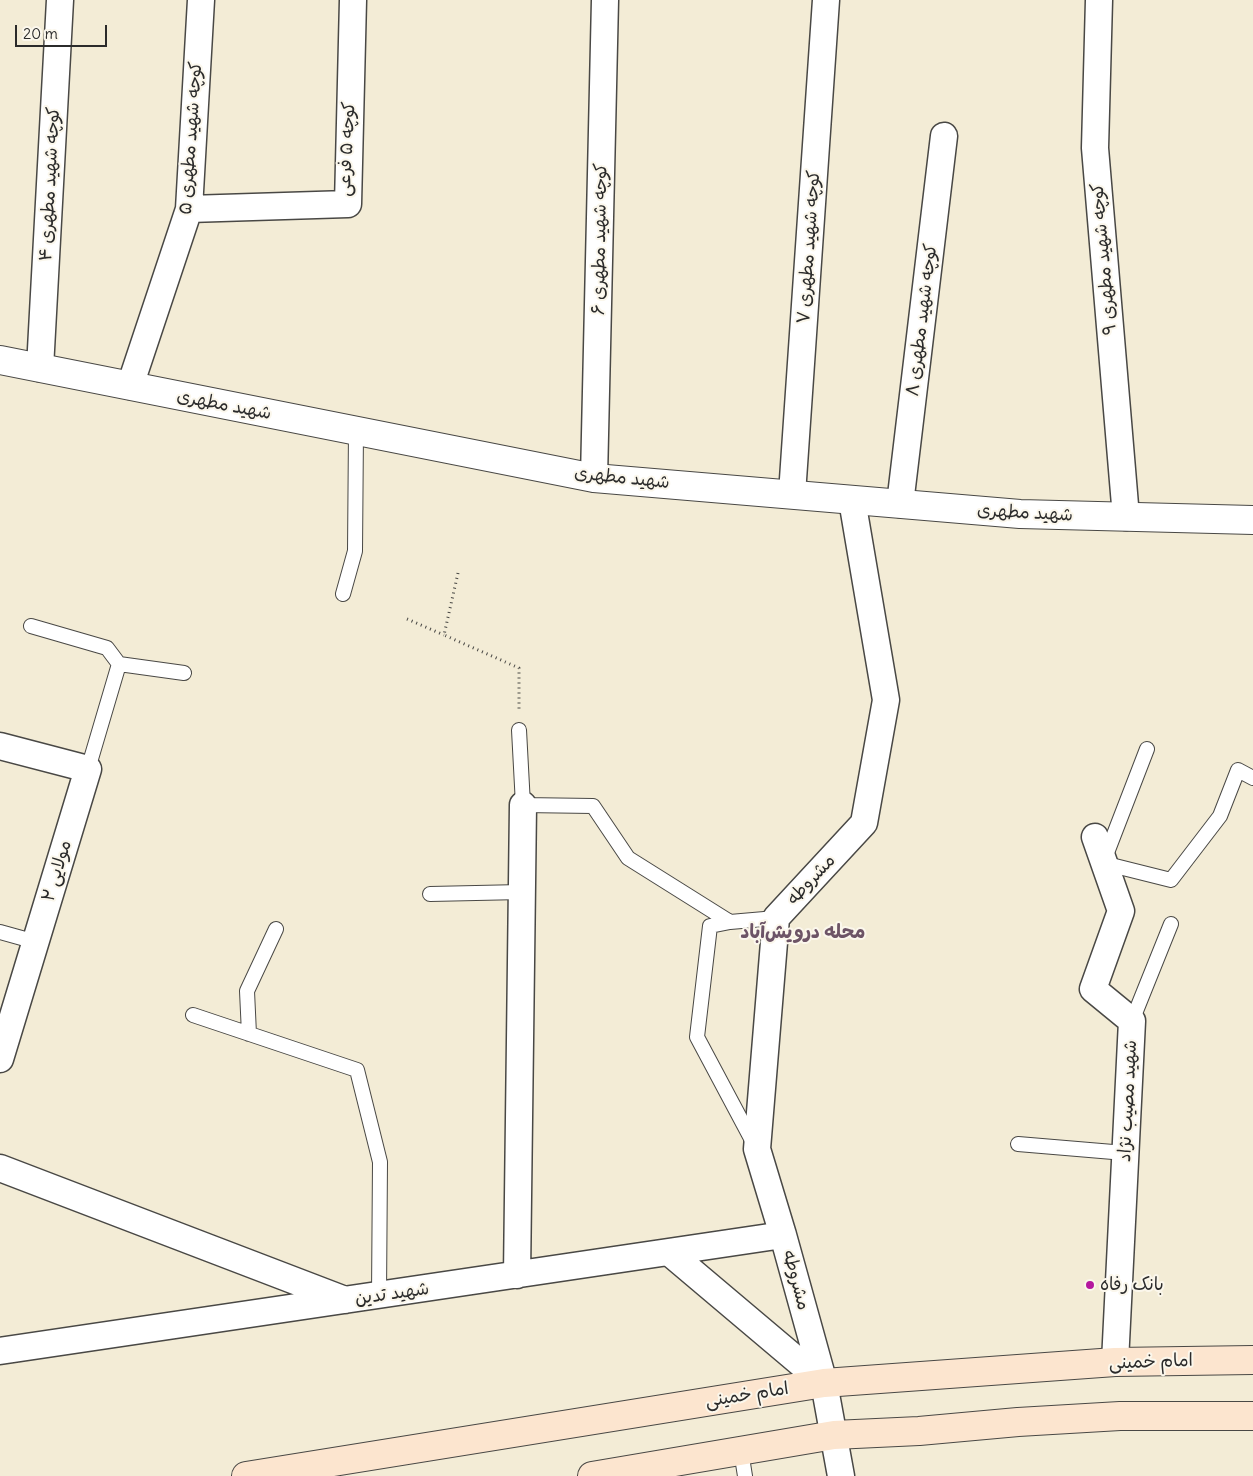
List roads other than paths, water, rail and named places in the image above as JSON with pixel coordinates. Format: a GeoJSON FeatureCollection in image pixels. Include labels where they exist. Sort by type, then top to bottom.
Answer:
{"type":"FeatureCollection","features":[{"type":"Feature","properties":{"kind":"main road","name":"امام خمینی"},"geometry":{"type":"LineString","coordinates":[[246,1476],[824,1383],[1115,1362],[1253,1360]]}},
{"type":"Feature","properties":{"kind":"main road"},"geometry":{"type":"LineString","coordinates":[[592,1476],[743,1463],[834,1435],[919,1431],[1018,1422],[1120,1416],[1253,1416]]}},
{"type":"Feature","properties":{"kind":"street","name":"کوچه شهید مطهری ۴"},"geometry":{"type":"LineString","coordinates":[[40,368],[60,0]]}},
{"type":"Feature","properties":{"kind":"street","name":"کوچه شهید مطهری ۵"},"geometry":{"type":"LineString","coordinates":[[130,386],[189,209],[201,0]]}},
{"type":"Feature","properties":{"kind":"street","name":"کوچه ۵ فرعی"},"geometry":{"type":"LineString","coordinates":[[189,209],[348,204],[353,0]]}},
{"type":"Feature","properties":{"kind":"street","name":"کوچه شهید مطهری ۶"},"geometry":{"type":"LineString","coordinates":[[594,478],[605,0]]}},
{"type":"Feature","properties":{"kind":"street","name":"کوچه شهید مطهری ۷"},"geometry":{"type":"LineString","coordinates":[[792,494],[826,0]]}},
{"type":"Feature","properties":{"kind":"street","name":"کوچه شهید مطهری ۹"},"geometry":{"type":"LineString","coordinates":[[1099,0],[1095,148],[1126,517]]}},
{"type":"Feature","properties":{"kind":"street","name":"کوچه شهید مطهری ۸"},"geometry":{"type":"LineString","coordinates":[[900,504],[944,136]]}},
{"type":"Feature","properties":{"kind":"street","name":"شهید مطهری"},"geometry":{"type":"LineString","coordinates":[[0,360],[594,478],[1020,514],[1253,520]]}},
{"type":"Feature","properties":{"kind":"street","name":"مشروطه"},"geometry":{"type":"LineString","coordinates":[[841,1476],[824,1383],[783,1235],[756,1149],[776,918],[864,823],[886,700],[852,500]]}},
{"type":"Feature","properties":{"kind":"street"},"geometry":{"type":"LineString","coordinates":[[0,746],[88,769]]}},
{"type":"Feature","properties":{"kind":"street","name":"مولایی ۲"},"geometry":{"type":"LineString","coordinates":[[0,1059],[88,769]]}},
{"type":"Feature","properties":{"kind":"street"},"geometry":{"type":"LineString","coordinates":[[517,1275],[523,806]]}},
{"type":"Feature","properties":{"kind":"street","name":"شهید مصیب نژاد"},"geometry":{"type":"LineString","coordinates":[[1095,837],[1121,911],[1093,989],[1132,1021],[1115,1362]]}},
{"type":"Feature","properties":{"kind":"street"},"geometry":{"type":"LineString","coordinates":[[0,1168],[346,1300]]}},
{"type":"Feature","properties":{"kind":"street","name":"شهید تدین"},"geometry":{"type":"LineString","coordinates":[[0,1351],[783,1235]]}},
{"type":"Feature","properties":{"kind":"street"},"geometry":{"type":"LineString","coordinates":[[670,1253],[824,1383]]}},
{"type":"Feature","properties":{"kind":"lane"},"geometry":{"type":"LineString","coordinates":[[343,594],[355,551],[356,431]]}},
{"type":"Feature","properties":{"kind":"lane"},"geometry":{"type":"LineString","coordinates":[[30,626],[107,648],[119,664],[184,674]]}},
{"type":"Feature","properties":{"kind":"lane"},"geometry":{"type":"LineString","coordinates":[[88,769],[119,664]]}},
{"type":"Feature","properties":{"kind":"lane"},"geometry":{"type":"LineString","coordinates":[[519,730],[523,806],[593,806],[628,858],[730,922]]}},
{"type":"Feature","properties":{"kind":"lane"},"geometry":{"type":"LineString","coordinates":[[1147,750],[1103,863],[1171,880],[1220,816],[1238,770],[1253,778]]}},
{"type":"Feature","properties":{"kind":"lane"},"geometry":{"type":"LineString","coordinates":[[430,894],[522,892]]}},
{"type":"Feature","properties":{"kind":"lane"},"geometry":{"type":"LineString","coordinates":[[756,1149],[697,1037],[710,926],[730,922],[776,918]]}},
{"type":"Feature","properties":{"kind":"lane"},"geometry":{"type":"LineString","coordinates":[[1132,1021],[1171,924]]}},
{"type":"Feature","properties":{"kind":"lane"},"geometry":{"type":"LineString","coordinates":[[249,1034],[247,991],[276,929]]}},
{"type":"Feature","properties":{"kind":"lane"},"geometry":{"type":"LineString","coordinates":[[0,932],[36,942]]}},
{"type":"Feature","properties":{"kind":"lane"},"geometry":{"type":"LineString","coordinates":[[194,1015],[356,1070],[380,1162],[379,1296]]}},
{"type":"Feature","properties":{"kind":"lane"},"geometry":{"type":"LineString","coordinates":[[1018,1144],[1125,1153]]}},
{"type":"Feature","properties":{"kind":"place","name":"بانک رفاه"},"geometry":{"type":"Point","coordinates":[1090,1285]}},
{"type":"Feature","properties":{"kind":"district","name":"محله درویش‌آباد"},"geometry":{"type":"Point","coordinates":[803,933]}}]}
